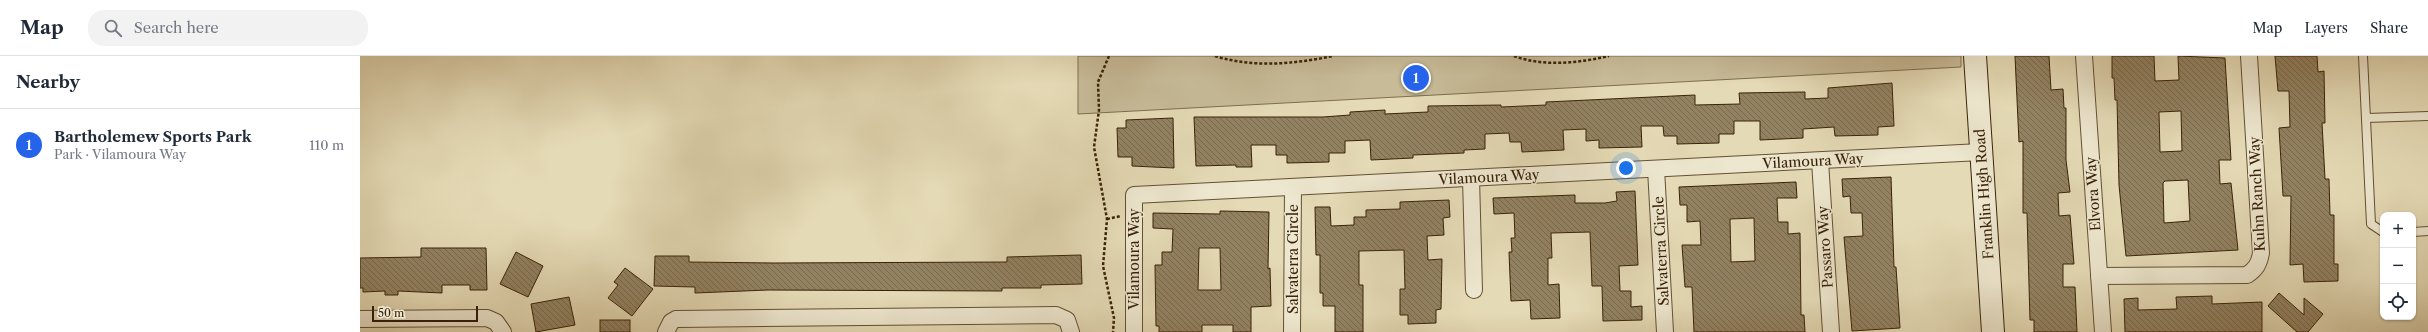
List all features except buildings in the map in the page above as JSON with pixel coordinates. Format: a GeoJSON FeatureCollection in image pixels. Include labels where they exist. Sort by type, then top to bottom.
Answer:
{"type":"FeatureCollection","features":[{"type":"Feature","properties":{"kind":"street","name":"Franklin High Road"},"geometry":{"type":"LineString","coordinates":[[1975,56],[1993,332]]}},
{"type":"Feature","properties":{"kind":"street","name":"Elvora Way"},"geometry":{"type":"LineString","coordinates":[[2084,56],[2103,332]]}},
{"type":"Feature","properties":{"kind":"street","name":"Kuhn Ranch Way"},"geometry":{"type":"LineString","coordinates":[[2099,276],[2248,275],[2257,266],[2261,253],[2249,56]]}},
{"type":"Feature","properties":{"kind":"street","name":"Vilamoura Way"},"geometry":{"type":"LineString","coordinates":[[1134,332],[1134,195],[1981,152]]}},
{"type":"Feature","properties":{"kind":"street","name":"Passaro Way"},"geometry":{"type":"LineString","coordinates":[[1820,161],[1831,332]]}},
{"type":"Feature","properties":{"kind":"street","name":"Salvaterra Circle"},"geometry":{"type":"LineString","coordinates":[[1656,169],[1665,332]]}},
{"type":"Feature","properties":{"kind":"street"},"geometry":{"type":"LineString","coordinates":[[1471,178],[1474,290]]}},
{"type":"Feature","properties":{"kind":"street","name":"Salvaterra Circle"},"geometry":{"type":"LineString","coordinates":[[1292,332],[1293,187]]}},
{"type":"Feature","properties":{"kind":"street"},"geometry":{"type":"LineString","coordinates":[[666,332],[671,322],[676,319],[1056,314],[1067,320],[1071,332]]}},
{"type":"Feature","properties":{"kind":"street"},"geometry":{"type":"LineString","coordinates":[[360,319],[487,318],[496,322],[503,332]]}},
{"type":"Feature","properties":{"kind":"lane"},"geometry":{"type":"LineString","coordinates":[[2363,56],[2371,224],[2380,230]]}},
{"type":"Feature","properties":{"kind":"lane"},"geometry":{"type":"LineString","coordinates":[[2366,118],[2428,116]]}},
{"type":"Feature","properties":{"kind":"lane"},"geometry":{"type":"LineString","coordinates":[[2416,232],[2428,231]]}},
{"type":"Feature","properties":{"kind":"path"},"geometry":{"type":"LineString","coordinates":[[1109,56],[1098,82],[1099,110],[1094,147],[1107,219],[1103,266],[1114,318],[1113,332]]}},
{"type":"Feature","properties":{"kind":"path"},"geometry":{"type":"LineString","coordinates":[[1215,56],[1259,64],[1308,61],[1333,56]]}},
{"type":"Feature","properties":{"kind":"path"},"geometry":{"type":"LineString","coordinates":[[1514,56],[1530,62],[1588,61],[1609,56]]}},
{"type":"Feature","properties":{"kind":"shaded area"},"geometry":{"type":"Polygon","coordinates":[[[1078,56],[1961,56],[1961,67],[1078,114],[1078,56]]]}},
{"type":"Feature","properties":{"kind":"place","name":"Bartholemew Sports Park"},"geometry":{"type":"Point","coordinates":[1416,78]}}]}
